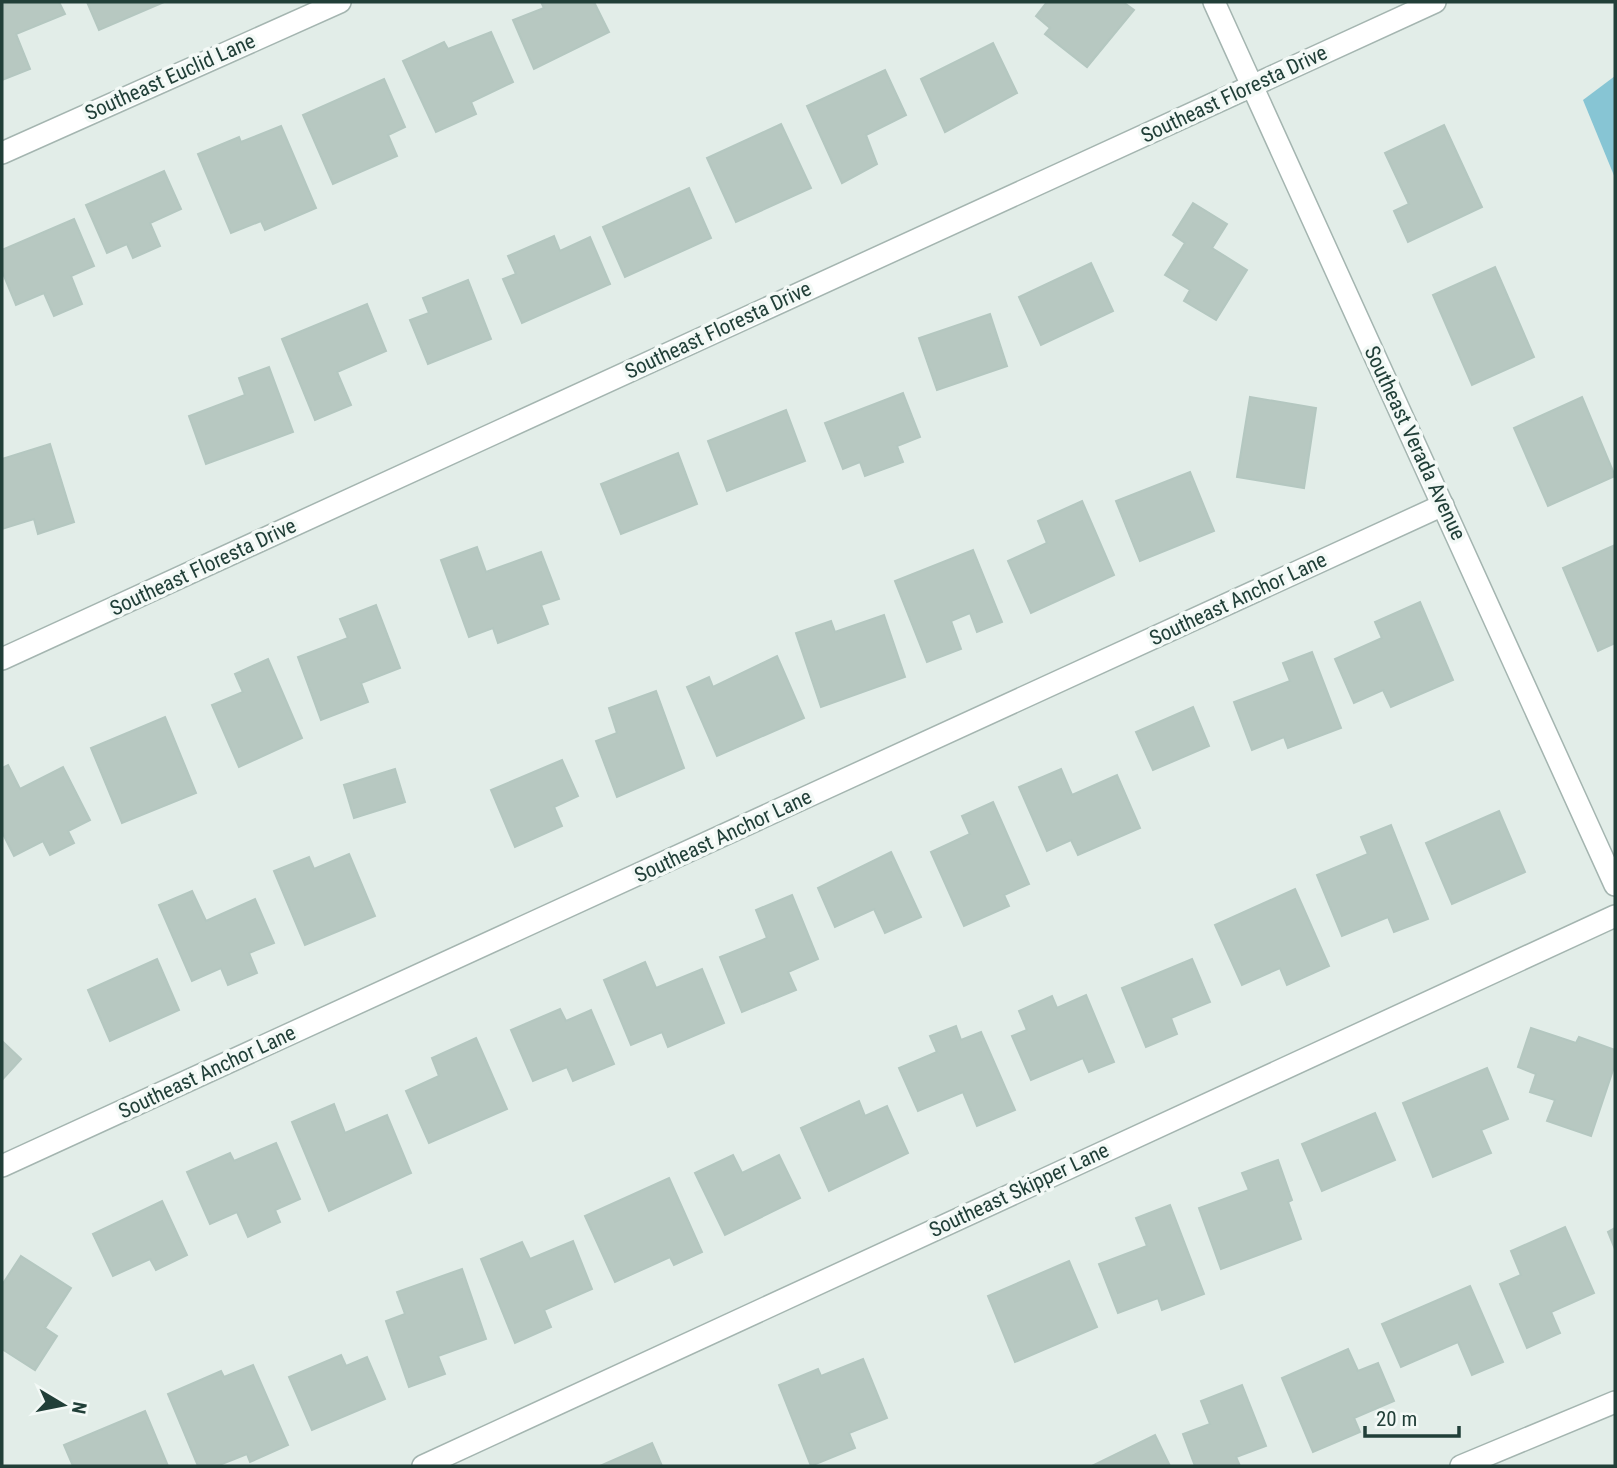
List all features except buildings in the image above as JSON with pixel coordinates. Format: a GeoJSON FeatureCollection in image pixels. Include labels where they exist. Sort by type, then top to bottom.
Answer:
{"type":"FeatureCollection","features":[{"type":"Feature","properties":{"kind":"street","name":"Southeast Euclid Lane"},"geometry":{"type":"LineString","coordinates":[[2,153],[340,2]]}},
{"type":"Feature","properties":{"kind":"street","name":"Southeast Verada Avenue"},"geometry":{"type":"LineString","coordinates":[[1214,2],[1250,87],[1615,885]]}},
{"type":"Feature","properties":{"kind":"street","name":"Southeast Floresta Drive"},"geometry":{"type":"LineString","coordinates":[[2,659],[1435,2]]}},
{"type":"Feature","properties":{"kind":"street","name":"Southeast Anchor Lane"},"geometry":{"type":"LineString","coordinates":[[2,1166],[1443,505]]}},
{"type":"Feature","properties":{"kind":"street","name":"Southeast Skipper Lane"},"geometry":{"type":"LineString","coordinates":[[423,1466],[1615,916]]}},
{"type":"Feature","properties":{"kind":"street"},"geometry":{"type":"LineString","coordinates":[[1461,1466],[1615,1402]]}},
{"type":"Feature","properties":{"kind":"water"},"geometry":{"type":"Polygon","coordinates":[[[1615,76],[1615,178],[1583,100],[1615,76]]]}}]}
